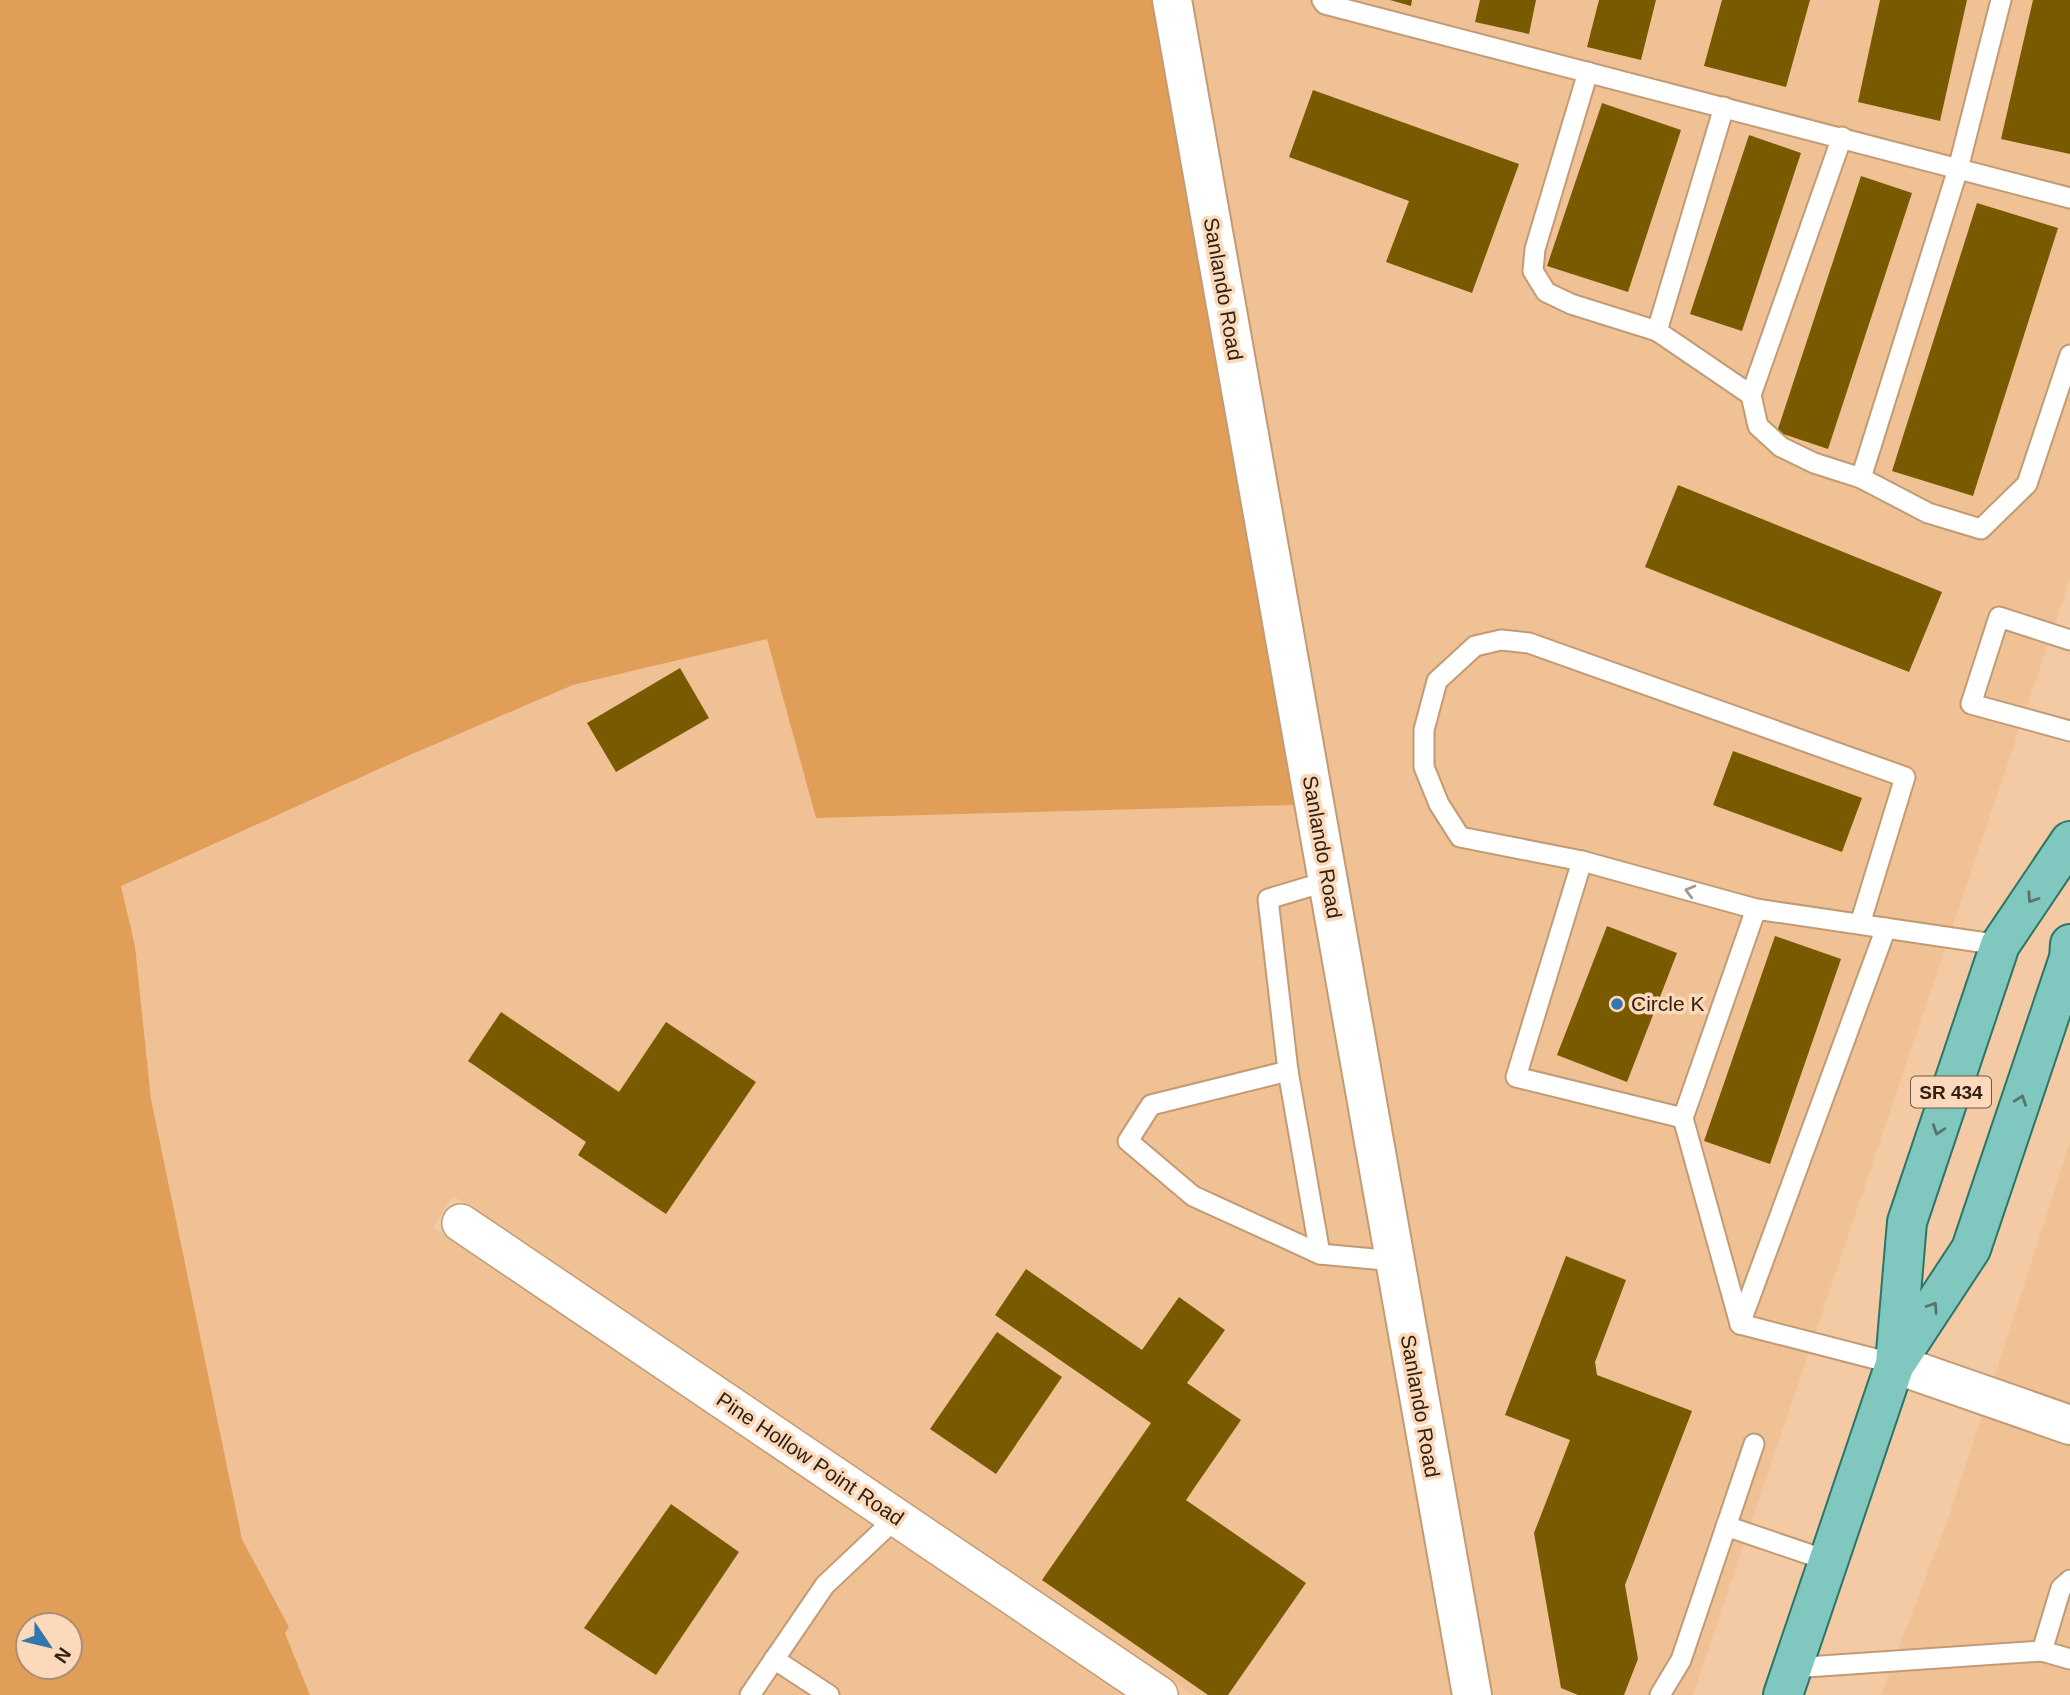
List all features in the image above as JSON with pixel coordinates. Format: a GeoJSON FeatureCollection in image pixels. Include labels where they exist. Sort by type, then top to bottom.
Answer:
{"type":"FeatureCollection","features":[{"type":"Feature","properties":{"kind":"main road","name":"SR 434"},"geometry":{"type":"LineString","coordinates":[[1788,1682],[1895,1364],[1907,1222],[2000,945],[2070,841]]}},
{"type":"Feature","properties":{"kind":"main road","name":"SR 434"},"geometry":{"type":"LineString","coordinates":[[1895,1364],[1971,1249],[2069,958],[2070,944]]}},
{"type":"Feature","properties":{"kind":"street","name":"Sanlando Road"},"geometry":{"type":"LineString","coordinates":[[1172,0],[1472,1695]]}},
{"type":"Feature","properties":{"kind":"street","name":"Pine Hollow Point Road"},"geometry":{"type":"LineString","coordinates":[[461,1223],[1159,1695]]}},
{"type":"Feature","properties":{"kind":"street"},"geometry":{"type":"LineString","coordinates":[[1895,1364],[2070,1425]]}},
{"type":"Feature","properties":{"kind":"lane"},"geometry":{"type":"LineString","coordinates":[[1322,0],[1325,4],[2070,198]]}},
{"type":"Feature","properties":{"kind":"lane"},"geometry":{"type":"LineString","coordinates":[[1861,478],[1958,169],[2001,0]]}},
{"type":"Feature","properties":{"kind":"lane"},"geometry":{"type":"LineString","coordinates":[[1588,72],[1535,249],[1533,271],[1546,292],[1571,304],[1657,331],[1751,395]]}},
{"type":"Feature","properties":{"kind":"lane"},"geometry":{"type":"LineString","coordinates":[[1657,331],[1724,107]]}},
{"type":"Feature","properties":{"kind":"lane"},"geometry":{"type":"LineString","coordinates":[[1842,137],[1751,395],[1758,426],[1781,447],[1814,463],[1861,478],[1928,513],[1981,529],[2027,484],[2070,355]]}},
{"type":"Feature","properties":{"kind":"lane"},"geometry":{"type":"LineString","coordinates":[[2070,640],[2000,617],[1971,704],[2070,731]]}},
{"type":"Feature","properties":{"kind":"lane"},"geometry":{"type":"LineString","coordinates":[[1860,924],[1905,777],[1529,643],[1501,640],[1475,646],[1437,681],[1423,730],[1424,767],[1439,804],[1460,837],[1582,861],[1756,909],[2000,945]]}},
{"type":"Feature","properties":{"kind":"lane"},"geometry":{"type":"LineString","coordinates":[[1582,861],[1516,1077],[1683,1118]]}},
{"type":"Feature","properties":{"kind":"lane"},"geometry":{"type":"LineString","coordinates":[[1320,1254],[1288,1071],[1268,899],[1328,881]]}},
{"type":"Feature","properties":{"kind":"lane"},"geometry":{"type":"LineString","coordinates":[[1740,1324],[1683,1118],[1756,909]]}},
{"type":"Feature","properties":{"kind":"lane"},"geometry":{"type":"LineString","coordinates":[[1740,1324],[1886,928]]}},
{"type":"Feature","properties":{"kind":"lane"},"geometry":{"type":"LineString","coordinates":[[1288,1071],[1151,1105],[1128,1141],[1193,1196],[1320,1254],[1395,1262]]}},
{"type":"Feature","properties":{"kind":"lane"},"geometry":{"type":"LineString","coordinates":[[1740,1324],[1895,1364]]}},
{"type":"Feature","properties":{"kind":"lane"},"geometry":{"type":"LineString","coordinates":[[1660,1695],[1681,1660],[1754,1444]]}},
{"type":"Feature","properties":{"kind":"lane"},"geometry":{"type":"LineString","coordinates":[[750,1695],[825,1585],[896,1518]]}},
{"type":"Feature","properties":{"kind":"lane"},"geometry":{"type":"LineString","coordinates":[[1726,1526],[1829,1561]]}},
{"type":"Feature","properties":{"kind":"lane"},"geometry":{"type":"LineString","coordinates":[[2042,1650],[2061,1588],[2070,1580]]}},
{"type":"Feature","properties":{"kind":"lane"},"geometry":{"type":"LineString","coordinates":[[1788,1682],[2042,1650],[2070,1659]]}},
{"type":"Feature","properties":{"kind":"lane"},"geometry":{"type":"LineString","coordinates":[[774,1659],[829,1695]]}},
{"type":"Feature","properties":{"kind":"shaded area"},"geometry":{"type":"Polygon","coordinates":[[[0,0],[1152,0],[1294,805],[816,818],[767,639],[573,685],[403,758],[121,886],[135,946],[151,1099],[242,1539],[289,1627],[285,1633],[310,1695],[0,1695],[0,0]]]}},
{"type":"Feature","properties":{"kind":"shaded area"},"geometry":{"type":"Polygon","coordinates":[[[1192,0],[2070,0],[2070,579],[1693,1695],[1492,1695],[1192,0]]]}},
{"type":"Feature","properties":{"kind":"shaded area"},"geometry":{"type":"Polygon","coordinates":[[[767,639],[817,818],[1294,805],[1451,1695],[1193,1695],[453,1196],[433,1227],[1125,1695],[310,1695],[285,1633],[289,1627],[242,1539],[151,1099],[135,946],[120,885],[573,685],[767,639]]]}},
{"type":"Feature","properties":{"kind":"shaded area"},"geometry":{"type":"Polygon","coordinates":[[[2070,1142],[2070,1405],[1994,1378],[2070,1142]]]}},
{"type":"Feature","properties":{"kind":"shaded area"},"geometry":{"type":"Polygon","coordinates":[[[1982,1415],[2070,1445],[2070,1695],[1881,1695],[1950,1513],[1982,1415]]]}},
{"type":"Feature","properties":{"kind":"building"},"geometry":{"type":"Polygon","coordinates":[[[1390,0],[1412,0],[1411,6],[1390,0]]]}},
{"type":"Feature","properties":{"kind":"building"},"geometry":{"type":"Polygon","coordinates":[[[1480,0],[1536,0],[1529,34],[1475,22],[1480,0]]]}},
{"type":"Feature","properties":{"kind":"building"},"geometry":{"type":"Polygon","coordinates":[[[1599,0],[1656,0],[1641,60],[1587,47],[1599,0]]]}},
{"type":"Feature","properties":{"kind":"building"},"geometry":{"type":"Polygon","coordinates":[[[1722,0],[1810,0],[1786,87],[1704,66],[1722,0]]]}},
{"type":"Feature","properties":{"kind":"building"},"geometry":{"type":"Polygon","coordinates":[[[1880,0],[1967,0],[1940,121],[1858,102],[1880,0]]]}},
{"type":"Feature","properties":{"kind":"building"},"geometry":{"type":"Polygon","coordinates":[[[2033,0],[2070,0],[2070,154],[2001,139],[2033,0]]]}},
{"type":"Feature","properties":{"kind":"building"},"geometry":{"type":"Polygon","coordinates":[[[1313,90],[1519,164],[1472,293],[1386,262],[1409,201],[1289,157],[1313,90]]]}},
{"type":"Feature","properties":{"kind":"building"},"geometry":{"type":"Polygon","coordinates":[[[1602,103],[1681,130],[1628,292],[1547,266],[1602,103]]]}},
{"type":"Feature","properties":{"kind":"building"},"geometry":{"type":"Polygon","coordinates":[[[1749,135],[1801,153],[1742,331],[1690,314],[1749,135]]]}},
{"type":"Feature","properties":{"kind":"building"},"geometry":{"type":"Polygon","coordinates":[[[1861,176],[1912,193],[1828,449],[1777,432],[1861,176]]]}},
{"type":"Feature","properties":{"kind":"building"},"geometry":{"type":"Polygon","coordinates":[[[1977,203],[2058,228],[1973,496],[1892,471],[1977,203]]]}},
{"type":"Feature","properties":{"kind":"building"},"geometry":{"type":"Polygon","coordinates":[[[1678,485],[1942,592],[1909,672],[1645,567],[1678,485]]]}},
{"type":"Feature","properties":{"kind":"building"},"geometry":{"type":"Polygon","coordinates":[[[680,668],[709,718],[616,772],[587,723],[680,668]]]}},
{"type":"Feature","properties":{"kind":"building"},"geometry":{"type":"Polygon","coordinates":[[[1733,751],[1862,798],[1842,852],[1713,805],[1733,751]]]}},
{"type":"Feature","properties":{"kind":"building","name":"Circle K"},"geometry":{"type":"Polygon","coordinates":[[[1607,926],[1677,953],[1627,1082],[1557,1055],[1607,926]]]}},
{"type":"Feature","properties":{"kind":"building","name":"Circle K"},"geometry":{"type":"Polygon","coordinates":[[[1775,936],[1841,959],[1770,1164],[1704,1141],[1775,936]]]}},
{"type":"Feature","properties":{"kind":"building"},"geometry":{"type":"Polygon","coordinates":[[[501,1012],[619,1092],[666,1022],[756,1082],[666,1214],[578,1155],[586,1142],[468,1061],[501,1012]]]}},
{"type":"Feature","properties":{"kind":"building"},"geometry":{"type":"Polygon","coordinates":[[[1566,1256],[1626,1280],[1595,1362],[1597,1375],[1692,1411],[1625,1585],[1638,1659],[1624,1695],[1578,1695],[1561,1688],[1534,1533],[1570,1440],[1505,1415],[1566,1256]]]}},
{"type":"Feature","properties":{"kind":"building"},"geometry":{"type":"Polygon","coordinates":[[[1026,1269],[1142,1350],[1179,1297],[1225,1330],[1187,1383],[1241,1420],[1186,1500],[1306,1583],[1228,1695],[1208,1695],[1042,1580],[1151,1423],[995,1315],[1026,1269]]]}},
{"type":"Feature","properties":{"kind":"building"},"geometry":{"type":"Polygon","coordinates":[[[997,1332],[1062,1377],[996,1474],[930,1429],[997,1332]]]}},
{"type":"Feature","properties":{"kind":"building"},"geometry":{"type":"Polygon","coordinates":[[[671,1504],[739,1552],[656,1675],[584,1628],[671,1504]]]}},
{"type":"Feature","properties":{"kind":"place","name":"Circle K"},"geometry":{"type":"Point","coordinates":[1617,1004]}}]}
